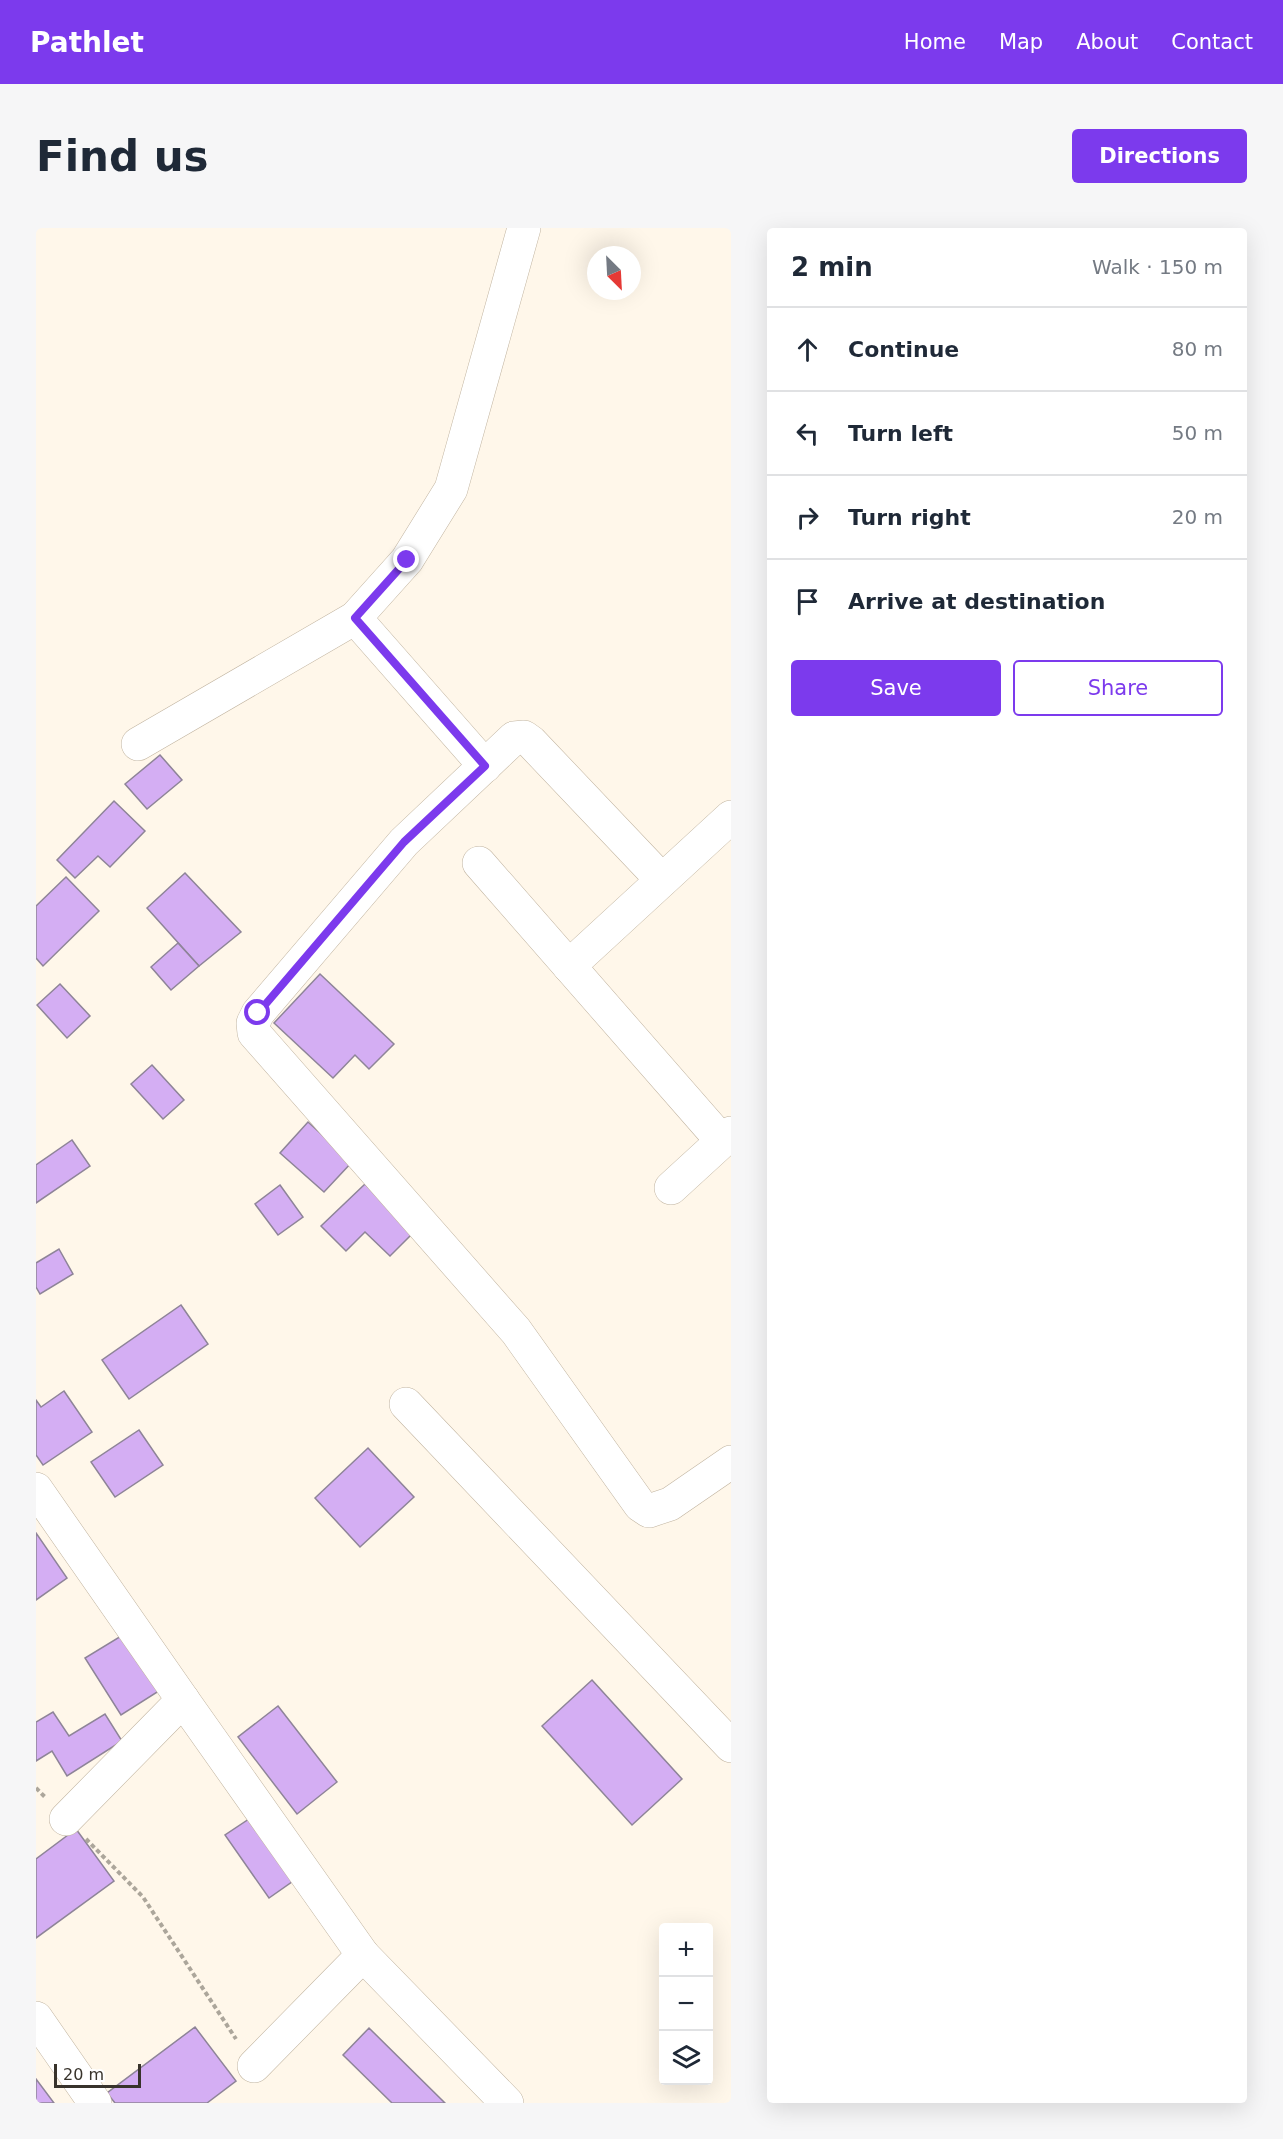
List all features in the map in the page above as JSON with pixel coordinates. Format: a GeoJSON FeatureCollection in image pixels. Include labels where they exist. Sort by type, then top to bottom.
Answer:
{"type":"FeatureCollection","features":[{"type":"Feature","properties":{"kind":"street"},"geometry":{"type":"LineString","coordinates":[[138,744],[355,618],[407,560],[452,489],[524,228]]}},
{"type":"Feature","properties":{"kind":"street"},"geometry":{"type":"LineString","coordinates":[[355,618],[485,766]]}},
{"type":"Feature","properties":{"kind":"street"},"geometry":{"type":"LineString","coordinates":[[662,880],[524,736],[514,738],[404,842],[258,1013],[253,1023],[254,1033],[516,1331],[640,1505],[649,1511],[670,1504],[731,1462]]}},
{"type":"Feature","properties":{"kind":"street"},"geometry":{"type":"LineString","coordinates":[[569,966],[731,817]]}},
{"type":"Feature","properties":{"kind":"street"},"geometry":{"type":"LineString","coordinates":[[479,863],[569,966],[727,1137],[671,1188]]}},
{"type":"Feature","properties":{"kind":"street"},"geometry":{"type":"LineString","coordinates":[[406,1404],[731,1746]]}},
{"type":"Feature","properties":{"kind":"street"},"geometry":{"type":"LineString","coordinates":[[36,1489],[363,1955],[507,2103]]}},
{"type":"Feature","properties":{"kind":"street"},"geometry":{"type":"LineString","coordinates":[[66,1819],[183,1700]]}},
{"type":"Feature","properties":{"kind":"street"},"geometry":{"type":"LineString","coordinates":[[254,2066],[363,1955]]}},
{"type":"Feature","properties":{"kind":"street"},"geometry":{"type":"LineString","coordinates":[[40,2034],[95,2103]]}},
{"type":"Feature","properties":{"kind":"path"},"geometry":{"type":"LineString","coordinates":[[36,1788],[143,1897],[254,2066]]}},
{"type":"Feature","properties":{"kind":"building"},"geometry":{"type":"Polygon","coordinates":[[[160,755],[182,780],[147,809],[125,784],[160,755]]]}},
{"type":"Feature","properties":{"kind":"building"},"geometry":{"type":"Polygon","coordinates":[[[114,801],[145,831],[110,867],[98,856],[75,878],[57,860],[114,801]]]}},
{"type":"Feature","properties":{"kind":"building"},"geometry":{"type":"Polygon","coordinates":[[[185,873],[241,932],[199,966],[147,908],[185,873]]]}},
{"type":"Feature","properties":{"kind":"building"},"geometry":{"type":"Polygon","coordinates":[[[66,877],[99,911],[43,966],[36,958],[36,906],[66,877]]]}},
{"type":"Feature","properties":{"kind":"building"},"geometry":{"type":"Polygon","coordinates":[[[178,943],[199,966],[171,990],[151,967],[178,943]]]}},
{"type":"Feature","properties":{"kind":"building"},"geometry":{"type":"Polygon","coordinates":[[[320,974],[394,1044],[369,1069],[355,1055],[333,1078],[274,1023],[320,974]]]}},
{"type":"Feature","properties":{"kind":"building"},"geometry":{"type":"Polygon","coordinates":[[[60,984],[90,1016],[67,1038],[37,1005],[60,984]]]}},
{"type":"Feature","properties":{"kind":"building"},"geometry":{"type":"Polygon","coordinates":[[[152,1065],[184,1100],[163,1119],[131,1084],[152,1065]]]}},
{"type":"Feature","properties":{"kind":"building"},"geometry":{"type":"Polygon","coordinates":[[[308,1122],[352,1162],[324,1192],[280,1153],[308,1122]]]}},
{"type":"Feature","properties":{"kind":"building"},"geometry":{"type":"Polygon","coordinates":[[[72,1140],[90,1166],[36,1203],[36,1165],[72,1140]]]}},
{"type":"Feature","properties":{"kind":"building"},"geometry":{"type":"Polygon","coordinates":[[[365,1184],[413,1233],[390,1256],[365,1232],[346,1251],[321,1226],[365,1184]]]}},
{"type":"Feature","properties":{"kind":"building"},"geometry":{"type":"Polygon","coordinates":[[[280,1185],[303,1217],[278,1235],[255,1204],[280,1185]]]}},
{"type":"Feature","properties":{"kind":"building"},"geometry":{"type":"Polygon","coordinates":[[[59,1249],[73,1274],[40,1294],[36,1287],[36,1263],[59,1249]]]}},
{"type":"Feature","properties":{"kind":"building"},"geometry":{"type":"Polygon","coordinates":[[[181,1305],[208,1344],[129,1399],[102,1360],[181,1305]]]}},
{"type":"Feature","properties":{"kind":"building"},"geometry":{"type":"Polygon","coordinates":[[[64,1391],[92,1432],[43,1465],[36,1455],[36,1400],[41,1407],[64,1391]]]}},
{"type":"Feature","properties":{"kind":"building"},"geometry":{"type":"Polygon","coordinates":[[[139,1430],[163,1465],[115,1497],[91,1462],[139,1430]]]}},
{"type":"Feature","properties":{"kind":"building"},"geometry":{"type":"Polygon","coordinates":[[[368,1448],[414,1497],[360,1547],[315,1498],[368,1448]]]}},
{"type":"Feature","properties":{"kind":"building"},"geometry":{"type":"Polygon","coordinates":[[[36,1533],[67,1578],[36,1600],[36,1533]]]}},
{"type":"Feature","properties":{"kind":"building"},"geometry":{"type":"Polygon","coordinates":[[[126,1633],[162,1689],[121,1715],[85,1658],[126,1633]]]}},
{"type":"Feature","properties":{"kind":"building"},"geometry":{"type":"Polygon","coordinates":[[[592,1680],[682,1779],[632,1825],[542,1726],[592,1680]]]}},
{"type":"Feature","properties":{"kind":"building"},"geometry":{"type":"Polygon","coordinates":[[[278,1706],[337,1782],[297,1814],[238,1737],[278,1706]]]}},
{"type":"Feature","properties":{"kind":"building"},"geometry":{"type":"Polygon","coordinates":[[[53,1712],[69,1736],[105,1714],[122,1741],[67,1776],[52,1751],[36,1761],[36,1722],[53,1712]]]}},
{"type":"Feature","properties":{"kind":"building"},"geometry":{"type":"Polygon","coordinates":[[[252,1817],[296,1879],[269,1898],[225,1835],[252,1817]]]}},
{"type":"Feature","properties":{"kind":"building"},"geometry":{"type":"Polygon","coordinates":[[[76,1829],[114,1881],[36,1938],[36,1859],[76,1829]]]}},
{"type":"Feature","properties":{"kind":"building"},"geometry":{"type":"Polygon","coordinates":[[[195,2027],[236,2081],[207,2103],[115,2103],[107,2093],[195,2027]]]}},
{"type":"Feature","properties":{"kind":"building"},"geometry":{"type":"Polygon","coordinates":[[[369,2028],[445,2103],[392,2103],[343,2055],[369,2028]]]}},
{"type":"Feature","properties":{"kind":"building"},"geometry":{"type":"Polygon","coordinates":[[[36,2079],[54,2103],[36,2103],[36,2079]]]}},
{"type":"Feature","properties":{"kind":"route"},"geometry":{"type":"LineString","coordinates":[[258,1013],[404,842],[485,766],[355,618],[407,560]]}}]}
